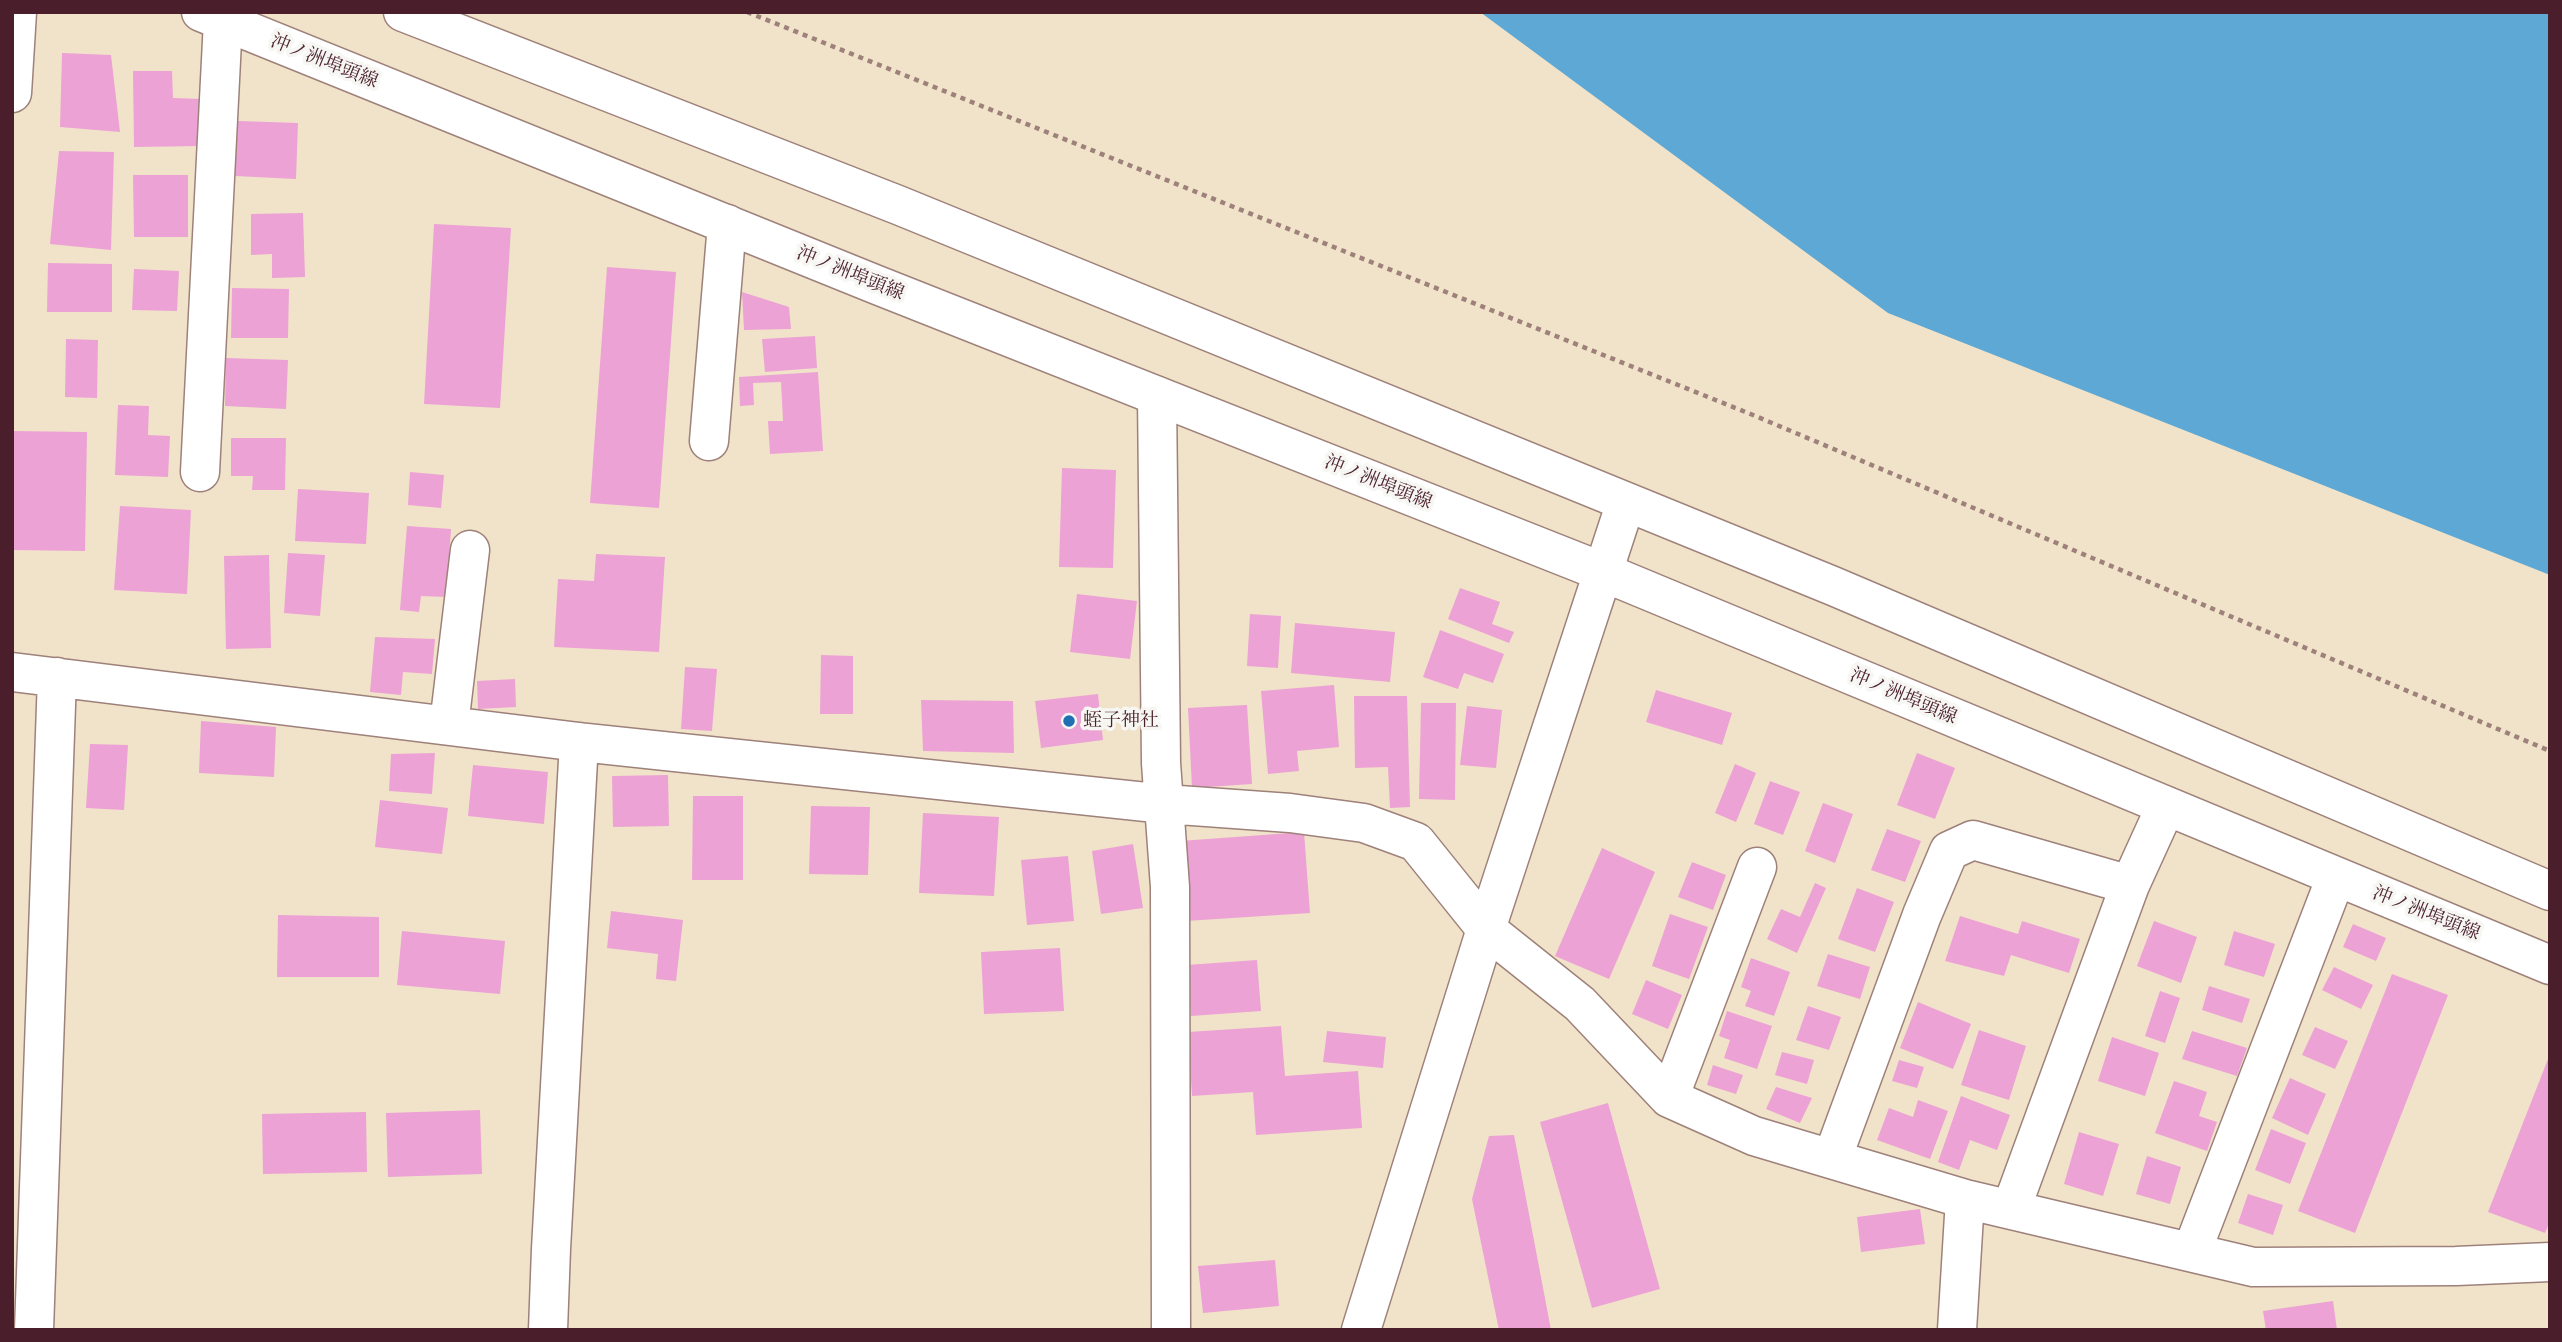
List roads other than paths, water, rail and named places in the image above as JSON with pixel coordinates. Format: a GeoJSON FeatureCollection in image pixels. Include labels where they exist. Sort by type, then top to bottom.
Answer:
{"type":"FeatureCollection","features":[{"type":"Feature","properties":{"kind":"street"},"geometry":{"type":"LineString","coordinates":[[12,93],[17,12]]}},
{"type":"Feature","properties":{"kind":"street"},"geometry":{"type":"LineString","coordinates":[[402,12],[898,205],[1833,586],[2550,891]]}},
{"type":"Feature","properties":{"kind":"street"},"geometry":{"type":"LineString","coordinates":[[200,472],[212,17]]}},
{"type":"Feature","properties":{"kind":"street","name":"沖ノ洲埠頭線"},"geometry":{"type":"LineString","coordinates":[[212,17],[1603,572],[2550,965]]}},
{"type":"Feature","properties":{"kind":"street"},"geometry":{"type":"LineString","coordinates":[[709,441],[727,224]]}},
{"type":"Feature","properties":{"kind":"street"},"geometry":{"type":"LineString","coordinates":[[1157,396],[1161,763],[1170,901],[1171,1330]]}},
{"type":"Feature","properties":{"kind":"street"},"geometry":{"type":"LineString","coordinates":[[1361,1330],[1486,929],[1626,502]]}},
{"type":"Feature","properties":{"kind":"street"},"geometry":{"type":"LineString","coordinates":[[449,725],[470,550]]}},
{"type":"Feature","properties":{"kind":"street"},"geometry":{"type":"LineString","coordinates":[[12,672],[579,742],[1165,804],[1290,813],[1364,823],[1416,842],[1486,929],[1580,1004],[1669,1098],[1754,1136],[1965,1199],[2253,1267],[2456,1266],[2550,1262]]}},
{"type":"Feature","properties":{"kind":"street"},"geometry":{"type":"LineString","coordinates":[[34,1330],[57,677]]}},
{"type":"Feature","properties":{"kind":"street"},"geometry":{"type":"LineString","coordinates":[[548,1330],[579,742]]}},
{"type":"Feature","properties":{"kind":"street"},"geometry":{"type":"LineString","coordinates":[[2011,1209],[2130,885],[2166,806]]}},
{"type":"Feature","properties":{"kind":"street"},"geometry":{"type":"LineString","coordinates":[[1832,1159],[1922,915],[1949,851],[1973,840],[2130,885]]}},
{"type":"Feature","properties":{"kind":"street"},"geometry":{"type":"LineString","coordinates":[[1669,1098],[1758,867]]}},
{"type":"Feature","properties":{"kind":"street"},"geometry":{"type":"LineString","coordinates":[[2192,1251],[2336,877]]}},
{"type":"Feature","properties":{"kind":"street"},"geometry":{"type":"LineString","coordinates":[[1957,1330],[1965,1199]]}},
{"type":"Feature","properties":{"kind":"water"},"geometry":{"type":"Polygon","coordinates":[[[1480,12],[2550,12],[2550,575],[1888,313],[1480,12]]]}},
{"type":"Feature","properties":{"kind":"place","name":"蛭子神社"},"geometry":{"type":"Point","coordinates":[1069,721]}}]}
